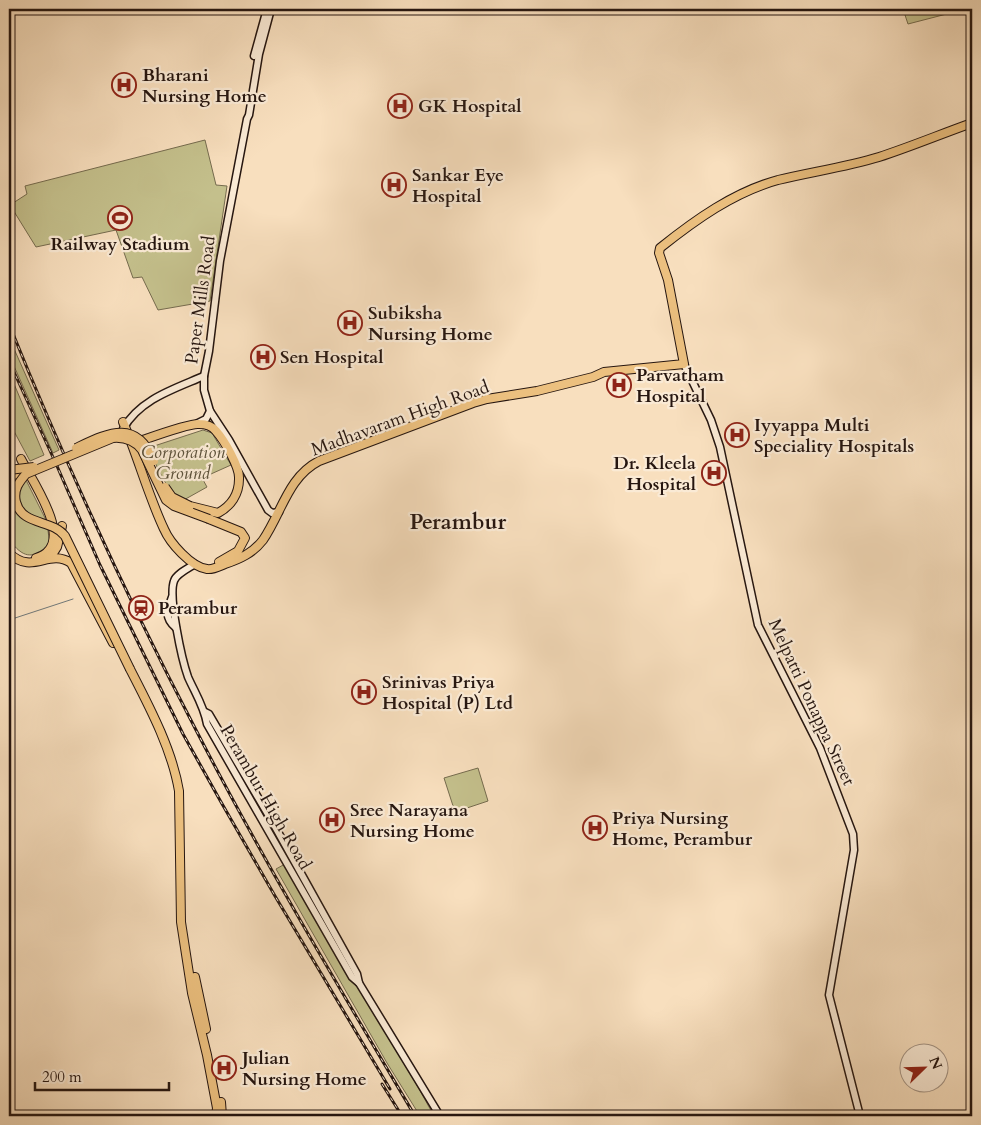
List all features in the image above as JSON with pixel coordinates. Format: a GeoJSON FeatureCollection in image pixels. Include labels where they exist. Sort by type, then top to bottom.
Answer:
{"type":"FeatureCollection","features":[{"type":"Feature","properties":{"kind":"main road","name":"Paper Mills Road"},"geometry":{"type":"LineString","coordinates":[[247,119],[245,114],[255,53],[266,9]]}},
{"type":"Feature","properties":{"kind":"main road","name":"Paper Mills Road"},"geometry":{"type":"LineString","coordinates":[[119,441],[124,425],[136,410],[150,401],[204,376],[209,351],[220,261],[259,54],[271,9]]}},
{"type":"Feature","properties":{"kind":"main road"},"geometry":{"type":"LineString","coordinates":[[684,364],[668,280],[659,253],[660,248],[683,229],[741,194],[779,180],[878,157],[972,123]]}},
{"type":"Feature","properties":{"kind":"main road","name":"Madhavaram High Road"},"geometry":{"type":"LineString","coordinates":[[204,568],[210,570],[236,561],[251,552],[263,540],[297,478],[308,467],[319,461],[487,399],[537,391],[593,377],[604,372],[684,364]]}},
{"type":"Feature","properties":{"kind":"main road","name":"Melpatti Ponappa Street"},"geometry":{"type":"LineString","coordinates":[[684,364],[711,420],[720,447],[758,625],[820,748],[853,834],[854,850],[829,995],[860,1116]]}},
{"type":"Feature","properties":{"kind":"main road"},"geometry":{"type":"LineString","coordinates":[[204,376],[204,390],[210,411],[229,440],[268,510],[272,513],[279,512]]}},
{"type":"Feature","properties":{"kind":"main road"},"geometry":{"type":"LineString","coordinates":[[132,444],[198,423],[206,419],[210,411]]}},
{"type":"Feature","properties":{"kind":"main road"},"geometry":{"type":"LineString","coordinates":[[9,470],[33,467],[107,434],[122,433],[135,437],[146,445],[169,494],[177,500],[218,514],[229,507],[235,496],[239,479],[237,468],[216,431],[198,423]]}},
{"type":"Feature","properties":{"kind":"main road"},"geometry":{"type":"LineString","coordinates":[[9,475],[26,474],[113,438],[124,438],[138,444],[162,493],[169,503],[241,532],[245,538],[242,546],[232,556],[204,568],[188,560],[164,531],[132,444],[124,425]]}},
{"type":"Feature","properties":{"kind":"main road"},"geometry":{"type":"LineString","coordinates":[[148,439],[142,452],[143,462],[169,528],[193,563]]}},
{"type":"Feature","properties":{"kind":"main road"},"geometry":{"type":"LineString","coordinates":[[20,459],[52,520],[52,543],[46,558]]}},
{"type":"Feature","properties":{"kind":"main road"},"geometry":{"type":"LineString","coordinates":[[26,474],[16,487],[15,497],[18,508],[29,518],[60,530],[65,536],[132,672],[168,750],[178,780],[182,922],[192,993],[207,1055],[217,1108],[216,1116]]}},
{"type":"Feature","properties":{"kind":"main road"},"geometry":{"type":"LineString","coordinates":[[9,553],[15,558],[28,563],[52,556],[57,547],[62,526]]}},
{"type":"Feature","properties":{"kind":"main road"},"geometry":{"type":"LineString","coordinates":[[9,546],[14,553],[24,558],[64,558],[75,554]]}},
{"type":"Feature","properties":{"kind":"main road"},"geometry":{"type":"LineString","coordinates":[[64,558],[72,564],[129,673],[132,672]]}},
{"type":"Feature","properties":{"kind":"main road","name":"Perambur High Road"},"geometry":{"type":"LineString","coordinates":[[193,563],[174,580],[173,595],[167,615],[170,623],[177,629],[188,677],[205,711],[209,714],[273,823],[357,974],[359,983],[440,1116]]}},
{"type":"Feature","properties":{"kind":"main road"},"geometry":{"type":"LineString","coordinates":[[181,864],[184,870],[186,920],[190,955],[221,1103],[222,1116]]}},
{"type":"Feature","properties":{"kind":"green space"},"geometry":{"type":"Polygon","coordinates":[[[903,9],[966,9],[908,24],[903,9]]]}},
{"type":"Feature","properties":{"kind":"green space","name":"Railway Stadium"},"geometry":{"type":"Polygon","coordinates":[[[205,140],[216,185],[227,186],[210,301],[158,310],[142,277],[133,278],[116,230],[36,247],[10,205],[27,194],[25,186],[205,140]]]}},
{"type":"Feature","properties":{"kind":"green space"},"geometry":{"type":"Polygon","coordinates":[[[11,342],[59,450],[53,453],[9,355],[9,343],[11,342]]]}},
{"type":"Feature","properties":{"kind":"green space"},"geometry":{"type":"Polygon","coordinates":[[[9,372],[44,455],[30,461],[9,422],[9,372]]]}},
{"type":"Feature","properties":{"kind":"green space","name":"Corporation Ground"},"geometry":{"type":"Polygon","coordinates":[[[203,430],[212,433],[231,465],[202,478],[207,487],[182,501],[166,484],[148,448],[203,430]]]}},
{"type":"Feature","properties":{"kind":"green space"},"geometry":{"type":"Polygon","coordinates":[[[24,476],[47,522],[50,547],[32,555],[23,553],[9,540],[9,478],[24,476]]]}},
{"type":"Feature","properties":{"kind":"green space"},"geometry":{"type":"Polygon","coordinates":[[[478,768],[488,801],[455,812],[444,778],[478,768]]]}},
{"type":"Feature","properties":{"kind":"green space"},"geometry":{"type":"Polygon","coordinates":[[[285,864],[434,1116],[420,1116],[387,1063],[276,869],[285,864]]]}},
{"type":"Feature","properties":{"kind":"waterway"},"geometry":{"type":"LineString","coordinates":[[9,620],[73,599]]}},
{"type":"Feature","properties":{"kind":"railway"},"geometry":{"type":"LineString","coordinates":[[9,324],[52,427],[98,529],[170,680],[275,877],[415,1116]]}},
{"type":"Feature","properties":{"kind":"railway"},"geometry":{"type":"LineString","coordinates":[[9,361],[100,565],[183,734],[275,896],[390,1089]]}},
{"type":"Feature","properties":{"kind":"railway"},"geometry":{"type":"LineString","coordinates":[[382,1084],[402,1116]]}},
{"type":"Feature","properties":{"kind":"place","name":"Bharani Nursing Home"},"geometry":{"type":"Point","coordinates":[124,85]}},
{"type":"Feature","properties":{"kind":"place","name":"GK Hospital"},"geometry":{"type":"Point","coordinates":[400,106]}},
{"type":"Feature","properties":{"kind":"place","name":"Sankar Eye Hospital"},"geometry":{"type":"Point","coordinates":[394,185]}},
{"type":"Feature","properties":{"kind":"place","name":"Railway Stadium"},"geometry":{"type":"Point","coordinates":[120,218]}},
{"type":"Feature","properties":{"kind":"place","name":"Subiksha Nursing Home"},"geometry":{"type":"Point","coordinates":[350,323]}},
{"type":"Feature","properties":{"kind":"place","name":"Sen Hospital"},"geometry":{"type":"Point","coordinates":[263,357]}},
{"type":"Feature","properties":{"kind":"place","name":"Parvatham Hospital"},"geometry":{"type":"Point","coordinates":[619,385]}},
{"type":"Feature","properties":{"kind":"place","name":"Iyyappa Multi Speciality Hospitals"},"geometry":{"type":"Point","coordinates":[737,435]}},
{"type":"Feature","properties":{"kind":"place","name":"Dr. Kleela Hospital"},"geometry":{"type":"Point","coordinates":[714,473]}},
{"type":"Feature","properties":{"kind":"place","name":"Perambur"},"geometry":{"type":"Point","coordinates":[141,608]}},
{"type":"Feature","properties":{"kind":"place","name":"Srinivas Priya Hospital (P) Ltd"},"geometry":{"type":"Point","coordinates":[364,692]}},
{"type":"Feature","properties":{"kind":"place","name":"Sree Narayana Nursing Home"},"geometry":{"type":"Point","coordinates":[332,820]}},
{"type":"Feature","properties":{"kind":"place","name":"Priya Nursing Home, Perambur"},"geometry":{"type":"Point","coordinates":[595,828]}},
{"type":"Feature","properties":{"kind":"place","name":"Julian Nursing Home"},"geometry":{"type":"Point","coordinates":[224,1068]}},
{"type":"Feature","properties":{"kind":"district","name":"Perambur"},"geometry":{"type":"Point","coordinates":[458,521]}}]}
